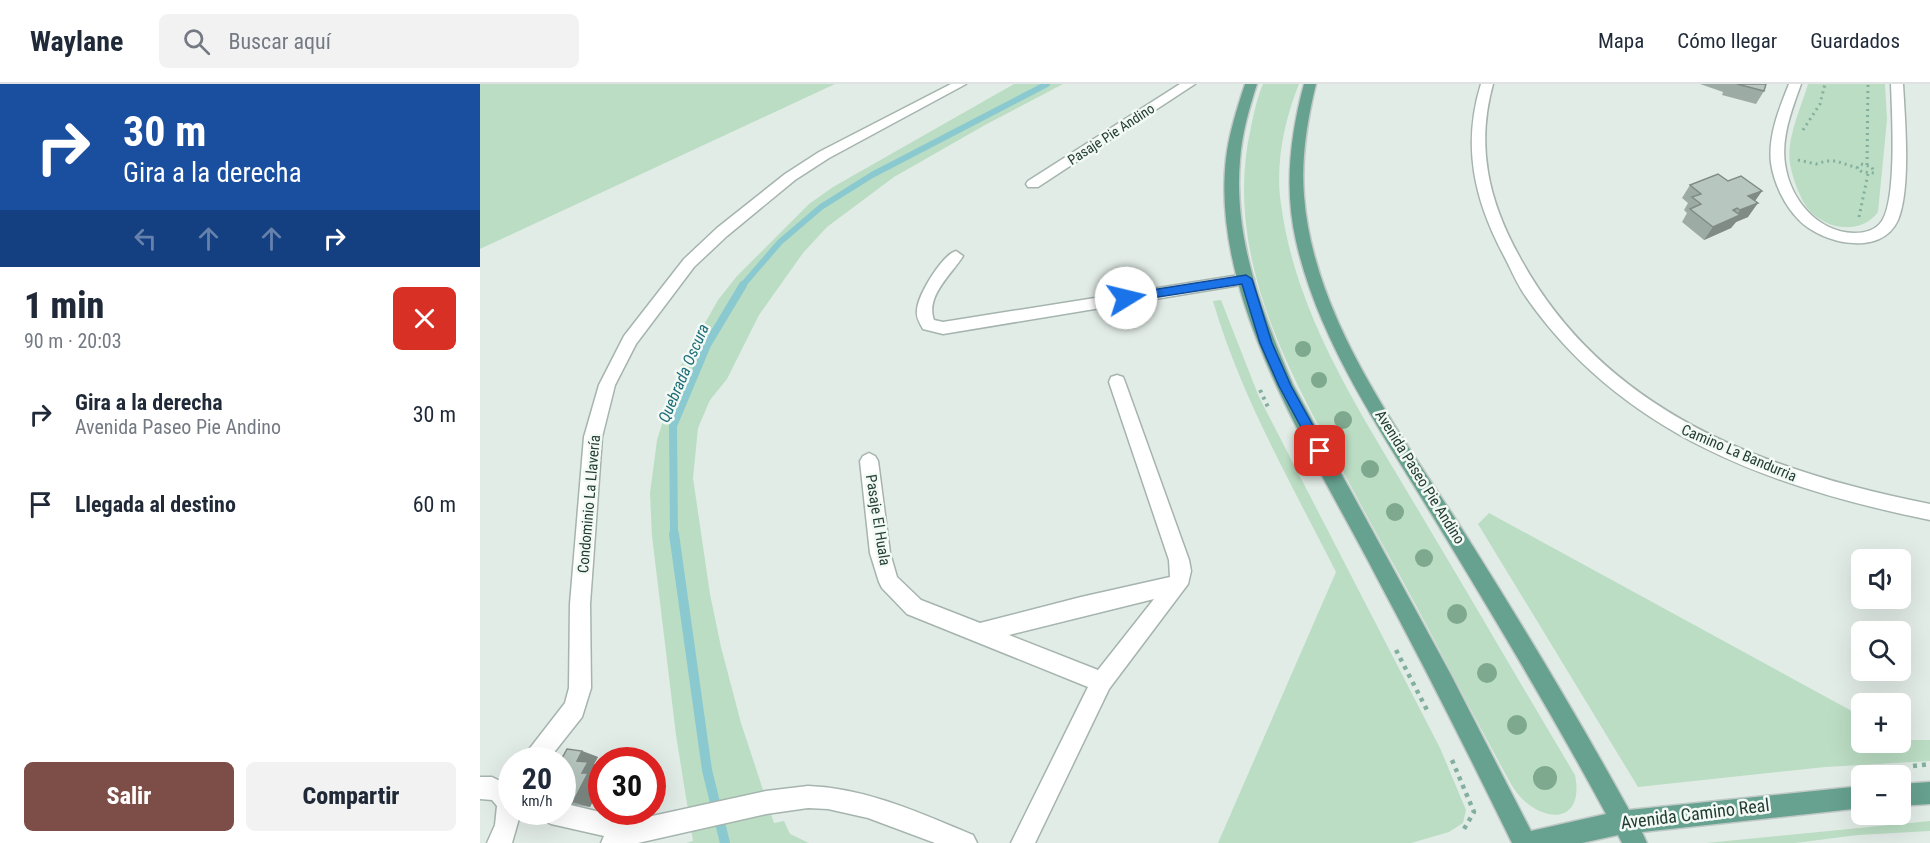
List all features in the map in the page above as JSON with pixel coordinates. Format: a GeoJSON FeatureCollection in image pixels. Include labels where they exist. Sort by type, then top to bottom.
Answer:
{"type":"FeatureCollection","features":[{"type":"Feature","properties":{"kind":"main road"},"geometry":{"type":"LineString","coordinates":[[1251,84],[1238,123],[1232,172],[1235,229],[1246,279],[1266,343],[1285,386],[1444,682],[1524,843]]}},
{"type":"Feature","properties":{"kind":"main road","name":"Avenida Paseo Pie Andino"},"geometry":{"type":"LineString","coordinates":[[1310,84],[1300,116],[1295,166],[1296,192],[1309,263],[1331,320],[1370,396],[1522,644],[1635,843]]}},
{"type":"Feature","properties":{"kind":"main road"},"geometry":{"type":"LineString","coordinates":[[1911,794],[1930,793]]}},
{"type":"Feature","properties":{"kind":"main road","name":"Avenida Camino Real"},"geometry":{"type":"LineString","coordinates":[[1531,843],[1623,822],[1851,798]]}},
{"type":"Feature","properties":{"kind":"street","name":"Condominio La Llavería"},"geometry":{"type":"LineString","coordinates":[[544,747],[574,709],[580,688],[580,604],[593,437],[607,385],[630,340],[689,263],[722,232],[790,177],[825,155],[960,84]]}},
{"type":"Feature","properties":{"kind":"street","name":"Pasaje Pie Andino"},"geometry":{"type":"LineString","coordinates":[[1033,184],[1189,84]]}},
{"type":"Feature","properties":{"kind":"street","name":"Camino La Bandurria"},"geometry":{"type":"LineString","coordinates":[[1487,84],[1479,111],[1476,152],[1493,220],[1528,288],[1548,316],[1589,363],[1655,414],[1754,462],[1825,487],[1930,512]]}},
{"type":"Feature","properties":{"kind":"street"},"geometry":{"type":"LineString","coordinates":[[1795,84],[1778,141],[1780,175],[1792,201],[1810,222],[1826,232],[1852,238],[1870,236],[1881,231],[1890,221],[1895,203],[1897,84]]}},
{"type":"Feature","properties":{"kind":"street"},"geometry":{"type":"LineString","coordinates":[[956,256],[925,304],[923,315],[928,325],[943,328],[1246,279]]}},
{"type":"Feature","properties":{"kind":"street"},"geometry":{"type":"LineString","coordinates":[[1023,843],[1102,682],[1178,584],[1181,571],[1117,382]]}},
{"type":"Feature","properties":{"kind":"street","name":"Pasaje El Huala"},"geometry":{"type":"LineString","coordinates":[[869,461],[880,553],[889,582],[914,608],[1102,682]]}},
{"type":"Feature","properties":{"kind":"street"},"geometry":{"type":"LineString","coordinates":[[977,634],[1081,606],[1178,584]]}},
{"type":"Feature","properties":{"kind":"street"},"geometry":{"type":"LineString","coordinates":[[480,788],[498,791]]}},
{"type":"Feature","properties":{"kind":"street"},"geometry":{"type":"LineString","coordinates":[[613,843],[634,832],[662,828],[776,801],[810,797],[857,804],[965,843]]}},
{"type":"Feature","properties":{"kind":"street"},"geometry":{"type":"LineString","coordinates":[[576,818],[634,832]]}},
{"type":"Feature","properties":{"kind":"street"},"geometry":{"type":"LineString","coordinates":[[499,843],[508,825]]}},
{"type":"Feature","properties":{"kind":"path"},"geometry":{"type":"LineString","coordinates":[[1802,133],[1820,104],[1825,84]]}},
{"type":"Feature","properties":{"kind":"path"},"geometry":{"type":"LineString","coordinates":[[1867,165],[1868,84]]}},
{"type":"Feature","properties":{"kind":"path"},"geometry":{"type":"LineString","coordinates":[[1798,169],[1799,151]]}},
{"type":"Feature","properties":{"kind":"path"},"geometry":{"type":"LineString","coordinates":[[1797,159],[1816,164],[1822,160],[1832,160],[1868,174]]}},
{"type":"Feature","properties":{"kind":"path"},"geometry":{"type":"LineString","coordinates":[[1857,168],[1859,164],[1867,165],[1875,171],[1868,174]]}},
{"type":"Feature","properties":{"kind":"path"},"geometry":{"type":"LineString","coordinates":[[1852,222],[1861,215],[1868,174]]}},
{"type":"Feature","properties":{"kind":"path"},"geometry":{"type":"LineString","coordinates":[[1911,766],[1930,764]]}},
{"type":"Feature","properties":{"kind":"green space"},"geometry":{"type":"Polygon","coordinates":[[[480,84],[835,84],[480,249],[480,84]]]}},
{"type":"Feature","properties":{"kind":"green space"},"geometry":{"type":"Polygon","coordinates":[[[1014,84],[1063,84],[894,177],[827,227],[803,253],[759,315],[727,379],[710,400],[698,428],[693,478],[710,594],[721,647],[741,723],[774,823],[784,821],[790,834],[809,843],[686,843],[693,841],[676,735],[652,536],[650,493],[657,440],[680,367],[718,300],[737,276],[809,204],[833,187],[1014,84]]]}},
{"type":"Feature","properties":{"kind":"green space"},"geometry":{"type":"Polygon","coordinates":[[[1263,84],[1299,84],[1282,143],[1279,189],[1289,246],[1301,287],[1317,326],[1335,365],[1376,440],[1575,775],[1576,793],[1573,805],[1565,812],[1555,815],[1532,807],[1511,784],[1309,408],[1274,332],[1260,292],[1250,252],[1245,211],[1245,169],[1252,122],[1263,84]]]}},
{"type":"Feature","properties":{"kind":"green space"},"geometry":{"type":"Polygon","coordinates":[[[1808,84],[1885,84],[1887,120],[1878,212],[1863,224],[1845,227],[1826,223],[1810,211],[1797,189],[1790,164],[1790,144],[1808,84]]]}},
{"type":"Feature","properties":{"kind":"green space"},"geometry":{"type":"Polygon","coordinates":[[[1221,300],[1259,397],[1440,748],[1466,810],[1463,823],[1449,832],[1411,843],[1218,843],[1336,572],[1252,405],[1224,337],[1213,301],[1221,300]]]}},
{"type":"Feature","properties":{"kind":"green space"},"geometry":{"type":"Polygon","coordinates":[[[1489,513],[1851,711],[1851,753],[1911,753],[1911,740],[1930,740],[1930,761],[1825,767],[1638,787],[1478,524],[1489,513]]]}},
{"type":"Feature","properties":{"kind":"green space"},"geometry":{"type":"Polygon","coordinates":[[[1930,821],[1930,831],[1858,835],[1795,843],[1706,843],[1889,825],[1911,825],[1911,823],[1930,821]]]}},
{"type":"Feature","properties":{"kind":"building"},"geometry":{"type":"Polygon","coordinates":[[[1737,84],[1766,84],[1764,91],[1737,84]]]}},
{"type":"Feature","properties":{"kind":"building"},"geometry":{"type":"Polygon","coordinates":[[[1718,174],[1728,181],[1741,176],[1762,191],[1748,196],[1758,203],[1740,210],[1737,208],[1733,210],[1740,215],[1713,227],[1690,209],[1701,204],[1692,197],[1701,194],[1690,185],[1718,174]]]}},
{"type":"Feature","properties":{"kind":"building"},"geometry":{"type":"Polygon","coordinates":[[[576,750],[582,751],[577,761],[588,762],[582,773],[588,773],[576,796],[576,750]]]}},
{"type":"Feature","properties":{"kind":"waterway","name":"Quebrada Oscura"},"geometry":{"type":"LineString","coordinates":[[742,286],[780,242],[821,207],[872,175],[1047,84]]}},
{"type":"Feature","properties":{"kind":"waterway","name":"Quebrada Oscura"},"geometry":{"type":"LineString","coordinates":[[674,535],[673,426],[707,345],[743,285]]}},
{"type":"Feature","properties":{"kind":"waterway","name":"Quebrada Oscura"},"geometry":{"type":"LineString","coordinates":[[674,534],[707,770],[725,843]]}},
{"type":"Feature","properties":{"kind":"route"},"geometry":{"type":"LineString","coordinates":[[1126,298],[1246,279],[1266,343],[1285,386],[1320,451]]}}]}
